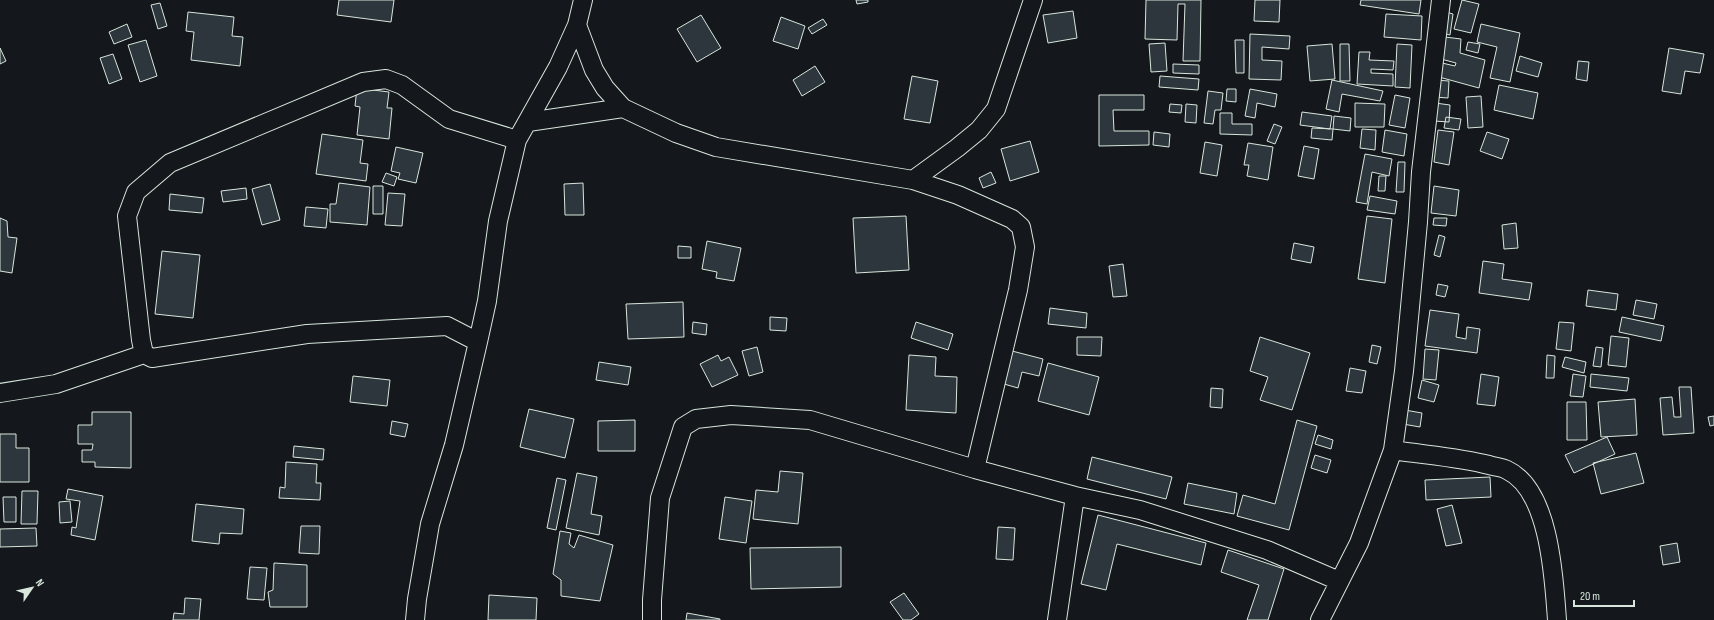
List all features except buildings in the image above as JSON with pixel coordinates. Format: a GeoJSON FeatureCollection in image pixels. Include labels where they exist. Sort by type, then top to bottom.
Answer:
{"type":"FeatureCollection","features":[{"type":"Feature","properties":{"kind":"street"},"geometry":{"type":"LineString","coordinates":[[415,620],[417,599],[430,524],[454,445],[478,342],[486,301],[498,221],[517,140],[558,67],[577,25],[583,0]]}},
{"type":"Feature","properties":{"kind":"street"},"geometry":{"type":"LineString","coordinates":[[913,180],[979,130],[996,109],[1033,0]]}},
{"type":"Feature","properties":{"kind":"street"},"geometry":{"type":"LineString","coordinates":[[1320,620],[1360,542],[1393,450],[1404,371],[1418,222],[1421,172],[1441,0]]}},
{"type":"Feature","properties":{"kind":"street"},"geometry":{"type":"LineString","coordinates":[[577,25],[594,70],[605,88],[623,108],[676,133],[716,147],[913,180],[964,198],[1012,219],[1021,227],[1025,247],[1018,290],[975,469]]}},
{"type":"Feature","properties":{"kind":"street"},"geometry":{"type":"LineString","coordinates":[[144,354],[140,340],[128,216],[136,192],[170,163],[363,82],[386,79],[402,85],[449,119],[517,140]]}},
{"type":"Feature","properties":{"kind":"street"},"geometry":{"type":"LineString","coordinates":[[528,122],[623,108]]}},
{"type":"Feature","properties":{"kind":"street"},"geometry":{"type":"LineString","coordinates":[[0,393],[56,384],[144,354],[152,358],[307,334],[447,326],[478,342]]}},
{"type":"Feature","properties":{"kind":"street"},"geometry":{"type":"LineString","coordinates":[[652,620],[652,600],[660,498],[683,427],[696,419],[731,415],[810,420],[975,469],[1075,496],[1140,510],[1267,550],[1340,581]]}},
{"type":"Feature","properties":{"kind":"street"},"geometry":{"type":"LineString","coordinates":[[1393,450],[1475,461],[1507,470],[1524,483],[1538,505],[1552,556],[1557,620]]}},
{"type":"Feature","properties":{"kind":"street"},"geometry":{"type":"LineString","coordinates":[[1057,620],[1075,496]]}}]}
